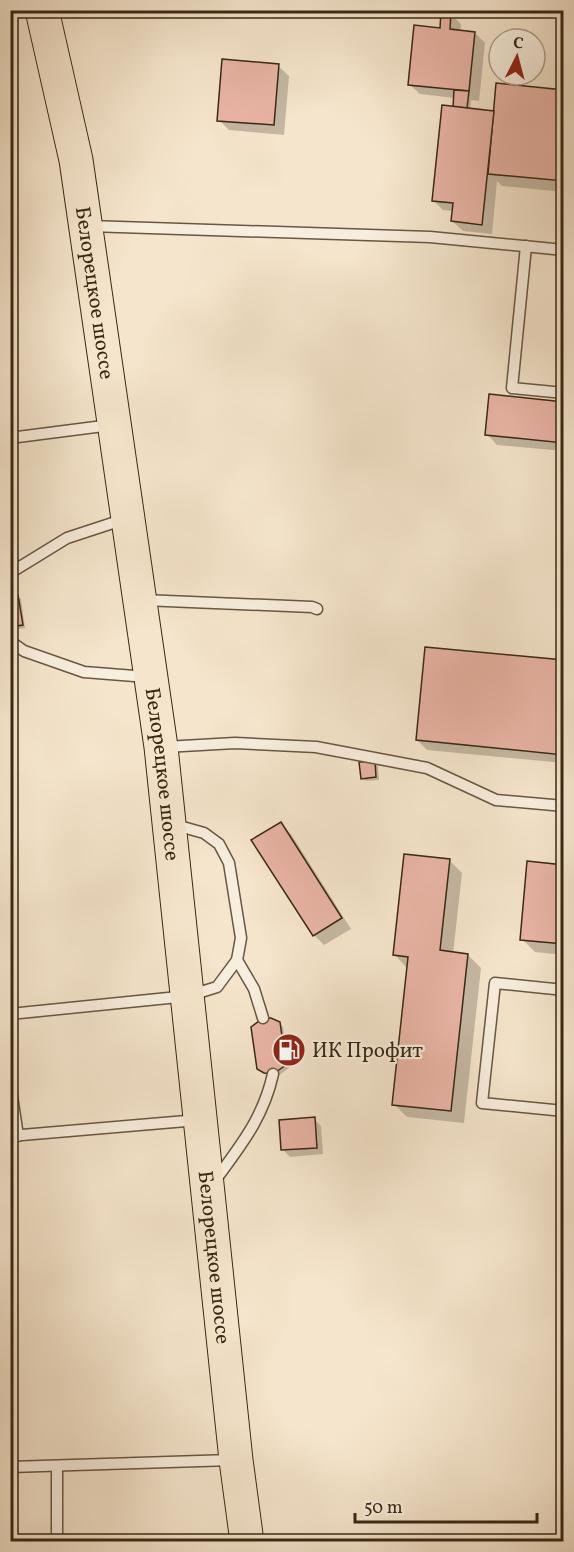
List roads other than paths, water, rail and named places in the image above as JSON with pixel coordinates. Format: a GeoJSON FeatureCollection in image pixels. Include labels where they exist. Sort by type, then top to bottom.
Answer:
{"type":"FeatureCollection","features":[{"type":"Feature","properties":{"kind":"main road","name":"Белорецкое шоссе"},"geometry":{"type":"LineString","coordinates":[[42,10],[76,160],[161,747],[171,823],[236,1460],[248,1542]]}},
{"type":"Feature","properties":{"kind":"lane"},"geometry":{"type":"LineString","coordinates":[[86,226],[430,237],[564,250]]}},
{"type":"Feature","properties":{"kind":"lane"},"geometry":{"type":"LineString","coordinates":[[526,246],[512,388],[564,393]]}},
{"type":"Feature","properties":{"kind":"lane"},"geometry":{"type":"LineString","coordinates":[[10,438],[114,425]]}},
{"type":"Feature","properties":{"kind":"lane"},"geometry":{"type":"LineString","coordinates":[[10,573],[67,538],[128,518]]}},
{"type":"Feature","properties":{"kind":"lane"},"geometry":{"type":"LineString","coordinates":[[140,600],[317,609]]}},
{"type":"Feature","properties":{"kind":"lane"},"geometry":{"type":"LineString","coordinates":[[10,641],[24,651],[84,672],[151,678]]}},
{"type":"Feature","properties":{"kind":"lane"},"geometry":{"type":"LineString","coordinates":[[161,747],[235,742],[316,747],[427,768],[496,800],[564,806]]}},
{"type":"Feature","properties":{"kind":"lane"},"geometry":{"type":"LineString","coordinates":[[10,1014],[188,996],[217,987],[237,960],[241,938],[229,862],[219,844],[204,833],[171,823]]}},
{"type":"Feature","properties":{"kind":"lane"},"geometry":{"type":"LineString","coordinates":[[237,960],[254,989],[263,1018]]}},
{"type":"Feature","properties":{"kind":"lane"},"geometry":{"type":"LineString","coordinates":[[564,990],[495,983],[482,1103],[564,1111]]}},
{"type":"Feature","properties":{"kind":"lane"},"geometry":{"type":"LineString","coordinates":[[208,1189],[248,1136],[262,1113],[273,1074]]}},
{"type":"Feature","properties":{"kind":"lane"},"geometry":{"type":"LineString","coordinates":[[10,1083],[14,1136],[201,1120]]}},
{"type":"Feature","properties":{"kind":"lane"},"geometry":{"type":"LineString","coordinates":[[10,1467],[236,1460]]}},
{"type":"Feature","properties":{"kind":"lane"},"geometry":{"type":"LineString","coordinates":[[57,1466],[57,1542]]}},
{"type":"Feature","properties":{"kind":"place","name":"ИК Профит"},"geometry":{"type":"Point","coordinates":[289,1050]}}]}
